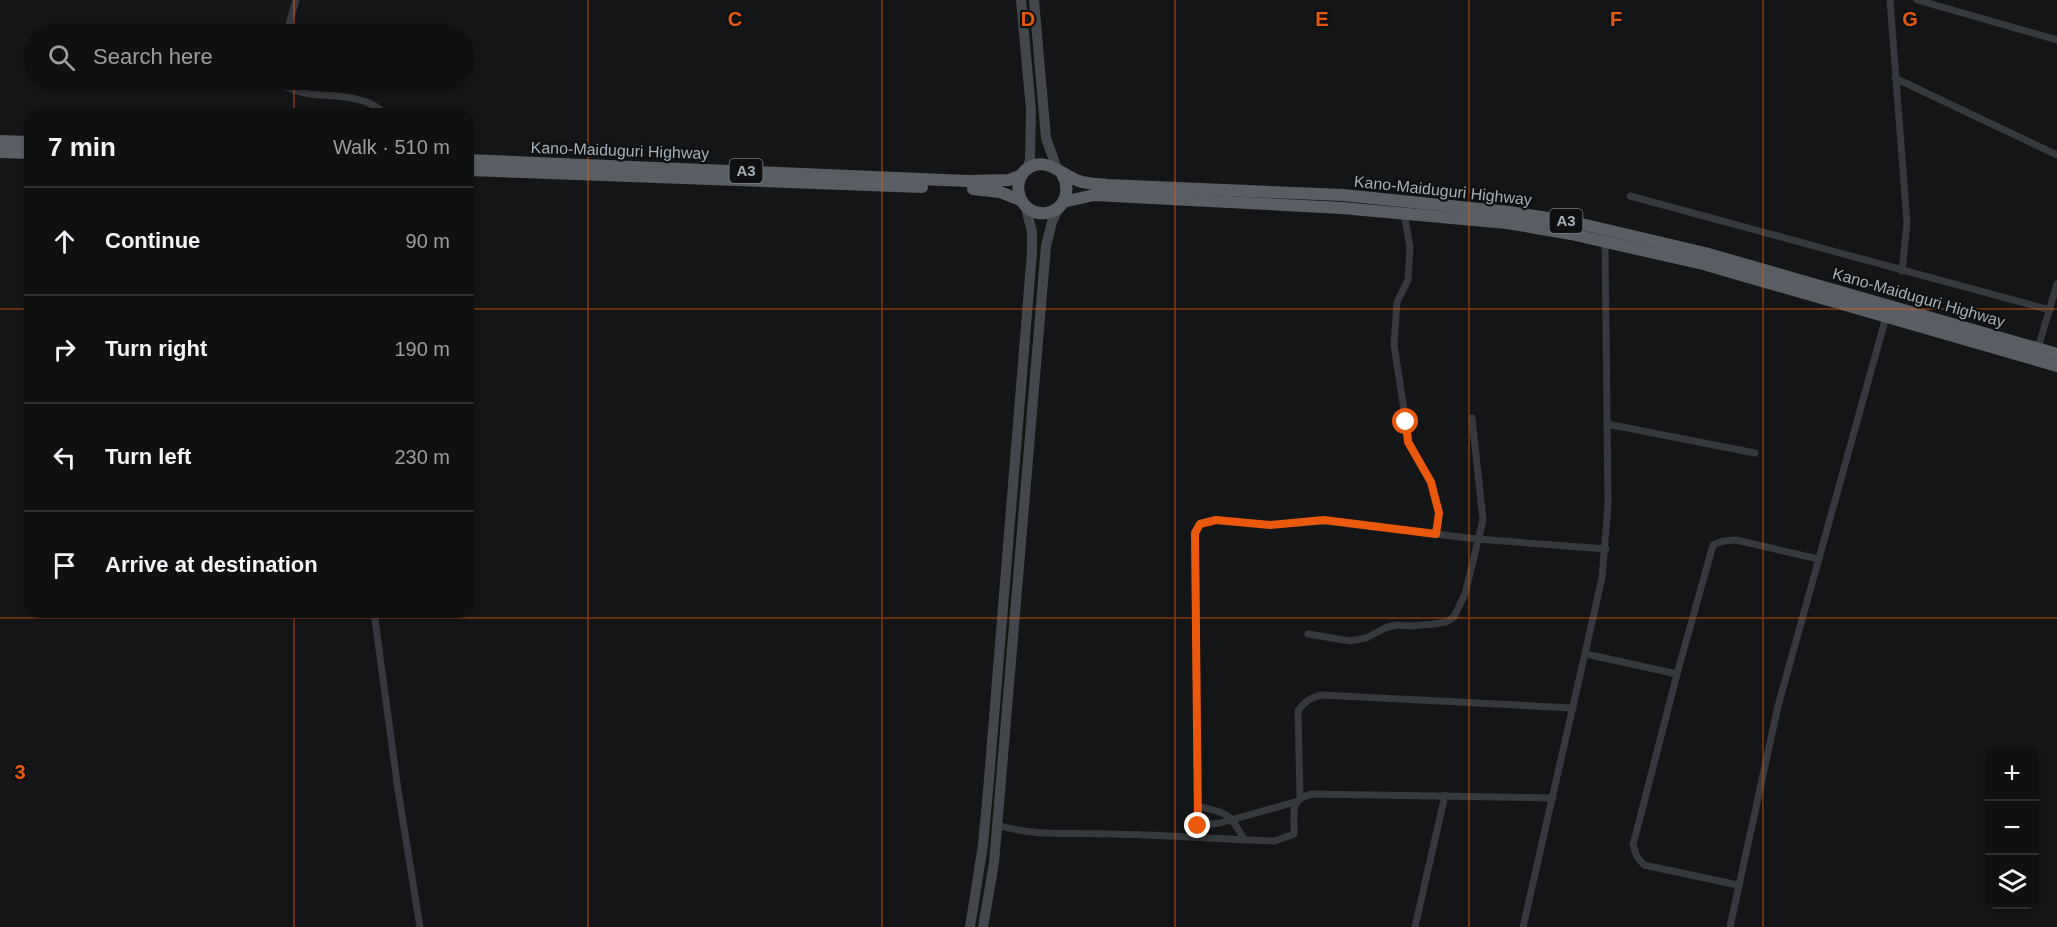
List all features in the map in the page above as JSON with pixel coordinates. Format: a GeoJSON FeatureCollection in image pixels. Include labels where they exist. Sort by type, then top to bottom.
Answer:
{"type":"FeatureCollection","features":[{"type":"Feature","properties":{"kind":"highway"},"geometry":{"type":"LineString","coordinates":[[0,141],[24,142]]}},
{"type":"Feature","properties":{"kind":"highway"},"geometry":{"type":"LineString","coordinates":[[0,152],[24,153]]}},
{"type":"Feature","properties":{"kind":"highway","name":"Kano-Maiduguri Highway"},"geometry":{"type":"LineString","coordinates":[[474,160],[967,181],[1010,180],[1025,172]]}},
{"type":"Feature","properties":{"kind":"highway","name":"A3"},"geometry":{"type":"LineString","coordinates":[[1025,172],[1039,164],[1046,164],[1060,171]]}},
{"type":"Feature","properties":{"kind":"highway","name":"Kano-Maiduguri Highway"},"geometry":{"type":"LineString","coordinates":[[474,170],[987,189],[1011,195],[1023,204]]}},
{"type":"Feature","properties":{"kind":"highway","name":"Kano-Maiduguri Highway"},"geometry":{"type":"LineString","coordinates":[[1060,171],[1082,182],[1107,185],[1343,195],[1509,212],[1632,235],[1845,299],[1886,317],[2057,366]]}},
{"type":"Feature","properties":{"kind":"highway"},"geometry":{"type":"LineString","coordinates":[[1060,171],[1067,188],[1061,205]]}},
{"type":"Feature","properties":{"kind":"highway"},"geometry":{"type":"LineString","coordinates":[[1023,204],[1017,191],[1018,182],[1025,172]]}},
{"type":"Feature","properties":{"kind":"highway","name":"Kano-Maiduguri Highway"},"geometry":{"type":"LineString","coordinates":[[1061,205],[1094,195],[1342,208],[1507,224],[1571,234],[1703,264],[2057,354]]}},
{"type":"Feature","properties":{"kind":"highway","name":"A3"},"geometry":{"type":"LineString","coordinates":[[1023,204],[1032,211],[1046,213],[1061,205]]}},
{"type":"Feature","properties":{"kind":"main road"},"geometry":{"type":"LineString","coordinates":[[1021,0],[1031,110],[1030,160],[1025,172]]}},
{"type":"Feature","properties":{"kind":"main road"},"geometry":{"type":"LineString","coordinates":[[1034,0],[1046,138],[1060,171]]}},
{"type":"Feature","properties":{"kind":"main road"},"geometry":{"type":"LineString","coordinates":[[972,927],[987,802],[1032,252],[1032,232],[1023,204]]}},
{"type":"Feature","properties":{"kind":"main road"},"geometry":{"type":"LineString","coordinates":[[983,927],[997,825],[1046,246],[1052,222],[1061,205]]}},
{"type":"Feature","properties":{"kind":"street"},"geometry":{"type":"LineString","coordinates":[[289,24],[296,0]]}},
{"type":"Feature","properties":{"kind":"street"},"geometry":{"type":"LineString","coordinates":[[1890,0],[1906,223],[1902,271]]}},
{"type":"Feature","properties":{"kind":"street"},"geometry":{"type":"LineString","coordinates":[[1917,0],[2057,40]]}},
{"type":"Feature","properties":{"kind":"street"},"geometry":{"type":"LineString","coordinates":[[1895,78],[2057,155]]}},
{"type":"Feature","properties":{"kind":"street"},"geometry":{"type":"LineString","coordinates":[[295,90],[308,94],[338,95],[364,101],[376,108]]}},
{"type":"Feature","properties":{"kind":"street"},"geometry":{"type":"LineString","coordinates":[[1630,196],[2050,310]]}},
{"type":"Feature","properties":{"kind":"street"},"geometry":{"type":"LineString","coordinates":[[1404,213],[1410,247],[1408,280],[1397,302],[1394,345],[1408,442],[1431,482],[1439,513],[1436,534]]}},
{"type":"Feature","properties":{"kind":"street"},"geometry":{"type":"LineString","coordinates":[[1523,927],[1586,654],[1606,549],[1608,504],[1605,242]]}},
{"type":"Feature","properties":{"kind":"street"},"geometry":{"type":"LineString","coordinates":[[2038,348],[2057,284]]}},
{"type":"Feature","properties":{"kind":"street"},"geometry":{"type":"LineString","coordinates":[[1730,927],[1778,706],[1886,317]]}},
{"type":"Feature","properties":{"kind":"street"},"geometry":{"type":"LineString","coordinates":[[1308,634],[1350,641],[1366,638],[1396,625],[1410,626],[1446,622],[1454,617],[1465,594],[1483,520],[1472,418]]}},
{"type":"Feature","properties":{"kind":"street"},"geometry":{"type":"LineString","coordinates":[[1607,424],[1755,453]]}},
{"type":"Feature","properties":{"kind":"street"},"geometry":{"type":"LineString","coordinates":[[1198,836],[1195,533],[1200,524],[1216,520],[1270,525],[1324,520],[1436,534],[1606,549]]}},
{"type":"Feature","properties":{"kind":"street"},"geometry":{"type":"LineString","coordinates":[[1738,885],[1644,865],[1637,857],[1633,845],[1713,545],[1736,540],[1818,559]]}},
{"type":"Feature","properties":{"kind":"street"},"geometry":{"type":"LineString","coordinates":[[375,618],[420,927]]}},
{"type":"Feature","properties":{"kind":"street"},"geometry":{"type":"LineString","coordinates":[[1586,654],[1677,674]]}},
{"type":"Feature","properties":{"kind":"street"},"geometry":{"type":"LineString","coordinates":[[997,825],[1044,834],[1079,832],[1275,841],[1294,834],[1298,800],[1298,711],[1311,698],[1322,695],[1573,708]]}},
{"type":"Feature","properties":{"kind":"street"},"geometry":{"type":"LineString","coordinates":[[1198,826],[1325,794],[1553,798]]}},
{"type":"Feature","properties":{"kind":"street"},"geometry":{"type":"LineString","coordinates":[[1414,927],[1445,795]]}},
{"type":"Feature","properties":{"kind":"street"},"geometry":{"type":"LineString","coordinates":[[1198,806],[1225,813],[1233,819],[1244,840]]}},
{"type":"Feature","properties":{"kind":"route"},"geometry":{"type":"LineString","coordinates":[[1198,826],[1195,533],[1200,524],[1216,520],[1270,525],[1303,524],[1324,520],[1436,534],[1439,513],[1431,482],[1408,442],[1406,422]]}}]}
